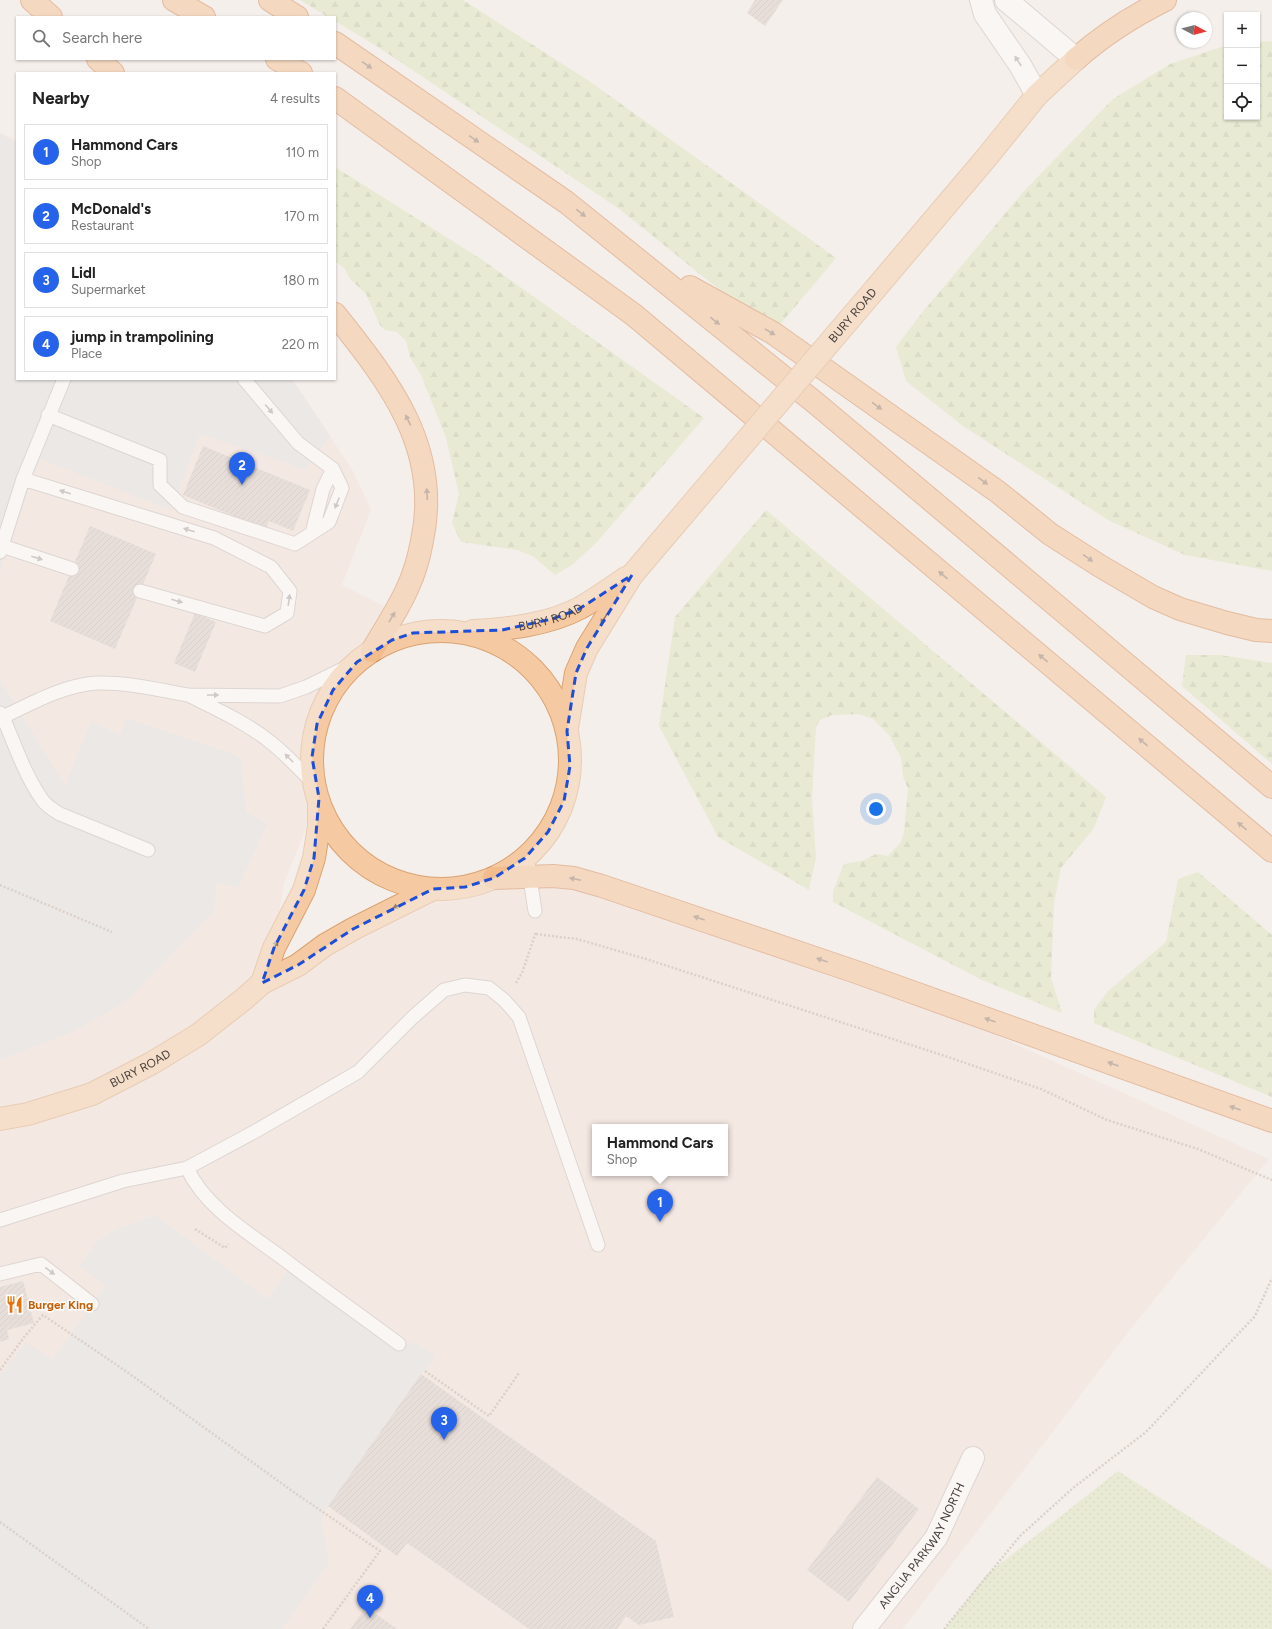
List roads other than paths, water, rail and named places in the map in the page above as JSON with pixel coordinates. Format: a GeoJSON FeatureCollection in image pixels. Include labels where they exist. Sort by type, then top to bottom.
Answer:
{"type":"FeatureCollection","features":[{"type":"Feature","properties":{"kind":"highway"},"geometry":{"type":"LineString","coordinates":[[32,0],[50,16]]}},
{"type":"Feature","properties":{"kind":"highway"},"geometry":{"type":"LineString","coordinates":[[174,0],[202,16]]}},
{"type":"Feature","properties":{"kind":"highway"},"geometry":{"type":"LineString","coordinates":[[270,0],[296,16]]}},
{"type":"Feature","properties":{"kind":"highway"},"geometry":{"type":"LineString","coordinates":[[1076,59],[1104,36],[1128,20],[1165,0]]}},
{"type":"Feature","properties":{"kind":"highway"},"geometry":{"type":"LineString","coordinates":[[336,44],[566,202],[638,259],[824,410],[1272,787]]}},
{"type":"Feature","properties":{"kind":"highway"},"geometry":{"type":"LineString","coordinates":[[99,60],[113,72]]}},
{"type":"Feature","properties":{"kind":"highway"},"geometry":{"type":"LineString","coordinates":[[279,60],[299,72]]}},
{"type":"Feature","properties":{"kind":"highway"},"geometry":{"type":"LineString","coordinates":[[336,99],[634,315],[1272,851]]}},
{"type":"Feature","properties":{"kind":"highway"},"geometry":{"type":"LineString","coordinates":[[638,259],[773,333],[998,492],[1050,534],[1100,566],[1153,597],[1180,609],[1256,630],[1272,631]]}},
{"type":"Feature","properties":{"kind":"highway"},"geometry":{"type":"LineString","coordinates":[[336,315],[393,392],[410,423],[421,457],[427,490],[428,510],[426,526],[417,566],[402,600],[364,656]]}},
{"type":"Feature","properties":{"kind":"highway"},"geometry":{"type":"LineString","coordinates":[[494,878],[527,867],[553,876],[574,878],[658,904],[859,973],[1272,1121]]}},
{"type":"Feature","properties":{"kind":"main road","name":"BURY ROAD"},"geometry":{"type":"LineString","coordinates":[[567,731],[576,673],[581,660],[632,574],[987,157],[1037,96],[1076,59]]}},
{"type":"Feature","properties":{"kind":"main road","name":"BURY ROAD"},"geometry":{"type":"LineString","coordinates":[[459,631],[502,630],[552,619],[579,609],[632,574]]}},
{"type":"Feature","properties":{"kind":"main road"},"geometry":{"type":"LineString","coordinates":[[494,878],[465,887],[433,889],[398,882],[367,866],[342,842],[323,812],[314,778],[312,757],[317,724],[332,690],[364,656],[392,640],[413,633],[436,630],[459,631],[489,640],[516,654],[539,676],[557,702],[567,731],[570,766],[564,801],[548,832],[527,867]]}},
{"type":"Feature","properties":{"kind":"main road","name":"BURY ROAD"},"geometry":{"type":"LineString","coordinates":[[262,983],[274,948],[304,890],[314,858],[319,826],[318,792]]}},
{"type":"Feature","properties":{"kind":"main road","name":"BURY ROAD"},"geometry":{"type":"LineString","coordinates":[[0,1119],[28,1114],[92,1094],[152,1063],[198,1036],[244,1000],[262,983],[298,965],[325,945],[353,929],[433,889]]}},
{"type":"Feature","properties":{"kind":"street"},"geometry":{"type":"LineString","coordinates":[[981,0],[985,14],[1020,65],[1037,96]]}},
{"type":"Feature","properties":{"kind":"street"},"geometry":{"type":"LineString","coordinates":[[1006,0],[1076,59]]}},
{"type":"Feature","properties":{"kind":"street","name":"ANGLIA PARKWAY NORTH"},"geometry":{"type":"LineString","coordinates":[[864,1629],[936,1538],[973,1458]]}},
{"type":"Feature","properties":{"kind":"lane"},"geometry":{"type":"LineString","coordinates":[[64,380],[22,479],[1,549],[72,569]]}},
{"type":"Feature","properties":{"kind":"lane"},"geometry":{"type":"LineString","coordinates":[[48,415],[160,460],[160,485],[183,507],[295,544],[312,533],[323,489],[333,469],[298,443],[245,380]]}},
{"type":"Feature","properties":{"kind":"lane"},"geometry":{"type":"LineString","coordinates":[[22,479],[214,538],[271,567],[290,591],[287,613],[265,626],[140,591]]}},
{"type":"Feature","properties":{"kind":"lane"},"geometry":{"type":"LineString","coordinates":[[148,850],[60,814],[50,808],[41,799],[32,783],[1,716],[62,690],[98,683],[116,684],[188,695],[280,696],[306,687],[364,656]]}},
{"type":"Feature","properties":{"kind":"lane"},"geometry":{"type":"LineString","coordinates":[[188,695],[235,719],[269,740],[290,759],[318,792]]}},
{"type":"Feature","properties":{"kind":"lane"},"geometry":{"type":"LineString","coordinates":[[527,867],[535,911]]}},
{"type":"Feature","properties":{"kind":"lane"},"geometry":{"type":"LineString","coordinates":[[0,1220],[123,1181],[187,1168],[254,1132],[358,1072],[412,1018],[444,990],[465,985],[489,988],[504,1000],[519,1017],[598,1245]]}},
{"type":"Feature","properties":{"kind":"lane"},"geometry":{"type":"LineString","coordinates":[[187,1168],[193,1181],[212,1203],[240,1227],[399,1344]]}},
{"type":"Feature","properties":{"kind":"lane"},"geometry":{"type":"LineString","coordinates":[[0,1274],[41,1264],[92,1304]]}},
{"type":"Feature","properties":{"kind":"place","name":"McDonald's"},"geometry":{"type":"Point","coordinates":[242,485]}},
{"type":"Feature","properties":{"kind":"place","name":"Hammond Cars"},"geometry":{"type":"Point","coordinates":[660,1222]}},
{"type":"Feature","properties":{"kind":"place","name":"Burger King"},"geometry":{"type":"Point","coordinates":[15,1305]}},
{"type":"Feature","properties":{"kind":"place","name":"Lidl"},"geometry":{"type":"Point","coordinates":[444,1440]}},
{"type":"Feature","properties":{"kind":"place","name":"jump in trampolining"},"geometry":{"type":"Point","coordinates":[370,1618]}}]}
